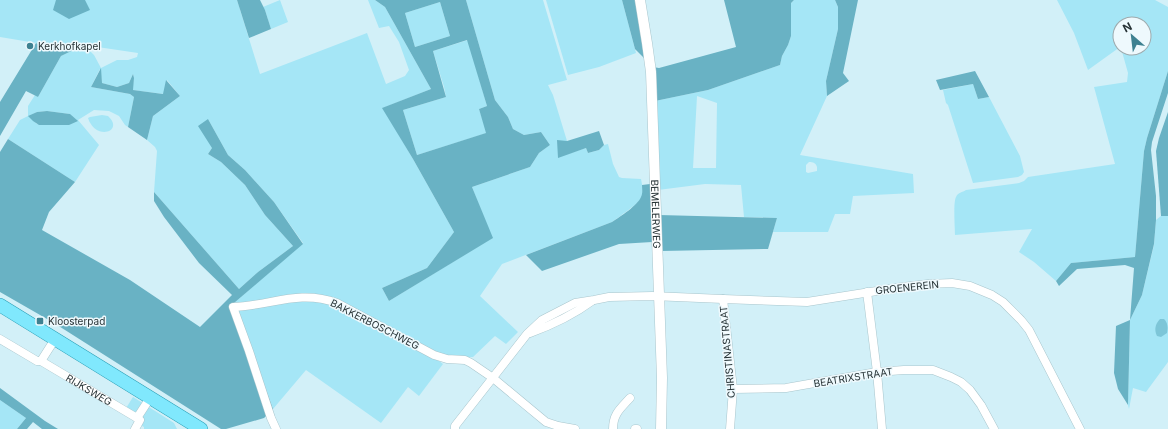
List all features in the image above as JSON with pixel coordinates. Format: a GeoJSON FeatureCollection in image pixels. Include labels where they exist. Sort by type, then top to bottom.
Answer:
{"type":"FeatureCollection","features":[{"type":"Feature","properties":{"kind":"main road"},"geometry":{"type":"LineString","coordinates":[[0,305],[201,429]]}},
{"type":"Feature","properties":{"kind":"street","name":"BEMELERWEG"},"geometry":{"type":"LineString","coordinates":[[640,0],[651,72],[662,385],[661,429]]}},
{"type":"Feature","properties":{"kind":"street","name":"GROENEREIN"},"geometry":{"type":"LineString","coordinates":[[493,378],[527,334],[545,328],[580,310],[594,300],[609,297],[659,296],[807,302],[928,284],[952,284],[970,286],[992,295],[1003,302],[1022,320],[1029,330],[1080,429]]}},
{"type":"Feature","properties":{"kind":"street"},"geometry":{"type":"LineString","coordinates":[[867,292],[877,372],[882,429]]}},
{"type":"Feature","properties":{"kind":"street","name":"BAKKERBOSCHWEG"},"geometry":{"type":"LineString","coordinates":[[276,429],[250,351],[233,307],[255,305],[301,297],[326,299],[434,355],[447,359],[465,360],[493,378],[546,422],[575,429]]}},
{"type":"Feature","properties":{"kind":"street","name":"CHRISTINASTRAAT"},"geometry":{"type":"LineString","coordinates":[[723,299],[733,389],[730,429]]}},
{"type":"Feature","properties":{"kind":"street","name":"RIJKSWEG"},"geometry":{"type":"LineString","coordinates":[[0,338],[37,361],[41,361],[137,418]]}},
{"type":"Feature","properties":{"kind":"street"},"geometry":{"type":"LineString","coordinates":[[41,361],[55,339]]}},
{"type":"Feature","properties":{"kind":"street","name":"BEATRIXSTRAAT"},"geometry":{"type":"LineString","coordinates":[[733,389],[786,388],[877,372],[933,370],[961,382],[970,390],[981,405],[994,429]]}},
{"type":"Feature","properties":{"kind":"street"},"geometry":{"type":"LineString","coordinates":[[454,429],[493,378]]}},
{"type":"Feature","properties":{"kind":"street"},"geometry":{"type":"LineString","coordinates":[[135,429],[140,420],[137,418],[150,398]]}},
{"type":"Feature","properties":{"kind":"street"},"geometry":{"type":"LineString","coordinates":[[613,429],[616,414],[630,398]]}},
{"type":"Feature","properties":{"kind":"shaded area"},"geometry":{"type":"Polygon","coordinates":[[[0,0],[237,0],[260,74],[367,33],[386,84],[405,76],[409,70],[399,42],[389,26],[379,28],[368,0],[375,0],[385,7],[431,89],[383,108],[454,232],[427,268],[382,288],[389,301],[492,238],[472,187],[530,167],[539,153],[550,145],[541,132],[524,135],[513,129],[508,117],[495,100],[466,0],[543,0],[567,80],[548,85],[553,95],[567,141],[558,157],[586,148],[588,153],[599,150],[604,145],[608,144],[613,164],[619,177],[641,179],[642,197],[612,222],[502,264],[480,296],[518,332],[506,344],[495,336],[473,357],[435,358],[443,364],[419,396],[408,387],[381,423],[306,370],[273,409],[234,303],[303,243],[274,202],[245,170],[228,155],[208,119],[212,148],[208,154],[221,162],[245,185],[265,215],[293,246],[258,272],[239,289],[154,192],[157,151],[155,147],[147,140],[153,116],[180,96],[167,80],[164,94],[132,90],[134,78],[133,74],[129,83],[117,87],[102,83],[100,69],[91,87],[130,94],[134,97],[128,127],[119,116],[109,111],[94,110],[78,120],[99,145],[75,182],[8,139],[20,120],[28,116],[28,106],[35,95],[38,97],[61,56],[84,45],[41,46],[36,43],[0,37],[0,0]],[[84,45],[94,55],[101,68],[117,60],[128,60],[137,57],[138,53],[84,45]],[[47,111],[37,112],[29,116],[37,124],[64,125],[70,114],[47,111]]]}},
{"type":"Feature","properties":{"kind":"shaded area"},"geometry":{"type":"Polygon","coordinates":[[[56,0],[85,0],[90,10],[69,19],[53,10],[56,0]]]}},
{"type":"Feature","properties":{"kind":"shaded area"},"geometry":{"type":"Polygon","coordinates":[[[237,0],[260,0],[271,29],[249,38],[237,0]]]}},
{"type":"Feature","properties":{"kind":"shaded area"},"geometry":{"type":"Polygon","coordinates":[[[280,0],[288,22],[271,29],[263,7],[280,0]]]}},
{"type":"Feature","properties":{"kind":"shaded area"},"geometry":{"type":"Polygon","coordinates":[[[375,0],[466,0],[495,100],[508,117],[513,129],[524,135],[541,132],[550,145],[539,153],[530,167],[472,187],[493,238],[389,301],[382,288],[427,268],[454,232],[382,108],[431,89],[385,7],[375,0]],[[440,2],[405,13],[415,47],[450,36],[440,2]],[[467,40],[433,51],[446,97],[403,110],[417,155],[486,133],[479,109],[487,106],[467,40]]]}},
{"type":"Feature","properties":{"kind":"shaded area"},"geometry":{"type":"Polygon","coordinates":[[[546,0],[622,0],[636,53],[599,67],[568,75],[546,0]]]}},
{"type":"Feature","properties":{"kind":"shaded area"},"geometry":{"type":"Polygon","coordinates":[[[622,0],[644,0],[653,67],[635,49],[622,0]]]}},
{"type":"Feature","properties":{"kind":"shaded area"},"geometry":{"type":"Polygon","coordinates":[[[724,0],[794,0],[791,3],[791,36],[782,56],[780,65],[708,90],[655,101],[653,67],[659,68],[736,47],[724,0]]]}},
{"type":"Feature","properties":{"kind":"shaded area"},"geometry":{"type":"Polygon","coordinates":[[[794,0],[835,0],[838,7],[838,29],[826,81],[827,96],[800,155],[913,174],[914,193],[853,196],[850,214],[835,214],[828,232],[773,232],[777,218],[744,217],[741,185],[705,184],[658,190],[655,101],[708,90],[780,65],[782,56],[791,36],[791,3],[794,0]],[[697,96],[693,168],[716,168],[717,103],[697,96]],[[809,162],[806,165],[806,172],[817,171],[816,165],[809,162]]]}},
{"type":"Feature","properties":{"kind":"shaded area"},"geometry":{"type":"Polygon","coordinates":[[[835,0],[858,0],[843,73],[849,81],[827,96],[826,81],[838,29],[838,7],[835,0]]]}},
{"type":"Feature","properties":{"kind":"shaded area"},"geometry":{"type":"Polygon","coordinates":[[[1057,0],[1155,0],[1168,7],[1168,71],[1144,151],[1135,257],[1071,263],[1056,281],[1034,262],[1019,252],[1032,229],[955,235],[954,210],[957,196],[966,190],[1019,183],[1028,177],[1115,164],[1094,87],[1127,82],[1128,73],[1123,56],[1152,56],[1152,16],[1112,16],[1112,53],[1088,70],[1074,33],[1057,0]]]}},
{"type":"Feature","properties":{"kind":"shaded area"},"geometry":{"type":"Polygon","coordinates":[[[440,2],[450,36],[415,47],[405,13],[440,2]]]}},
{"type":"Feature","properties":{"kind":"shaded area"},"geometry":{"type":"Polygon","coordinates":[[[468,40],[487,106],[479,109],[487,133],[417,155],[403,110],[446,97],[433,51],[468,40]]]}},
{"type":"Feature","properties":{"kind":"shaded area"},"geometry":{"type":"Polygon","coordinates":[[[36,43],[41,46],[84,45],[61,56],[38,97],[26,91],[0,136],[0,102],[36,43]]]}},
{"type":"Feature","properties":{"kind":"shaded area"},"geometry":{"type":"Polygon","coordinates":[[[101,68],[102,83],[117,87],[129,83],[133,74],[133,90],[163,94],[166,80],[180,96],[153,116],[147,140],[128,127],[134,97],[130,94],[91,87],[101,68]]]}},
{"type":"Feature","properties":{"kind":"shaded area"},"geometry":{"type":"Polygon","coordinates":[[[975,71],[989,97],[978,99],[973,84],[940,90],[936,80],[975,71]]]}},
{"type":"Feature","properties":{"kind":"shaded area"},"geometry":{"type":"Polygon","coordinates":[[[1168,71],[1168,93],[1152,142],[1151,150],[1156,196],[1154,244],[1142,295],[1130,320],[1134,268],[1125,265],[1077,269],[1059,286],[1056,281],[1071,263],[1135,257],[1144,151],[1168,71]]]}},
{"type":"Feature","properties":{"kind":"shaded area"},"geometry":{"type":"Polygon","coordinates":[[[973,84],[978,99],[989,97],[1020,156],[1024,172],[1022,175],[1018,177],[973,183],[943,90],[973,84]]]}},
{"type":"Feature","properties":{"kind":"shaded area"},"geometry":{"type":"Polygon","coordinates":[[[47,111],[70,114],[78,121],[69,125],[39,125],[28,116],[37,112],[47,111]]]}},
{"type":"Feature","properties":{"kind":"shaded area"},"geometry":{"type":"Polygon","coordinates":[[[1168,112],[1168,216],[1161,216],[1156,151],[1168,112]]]}},
{"type":"Feature","properties":{"kind":"shaded area"},"geometry":{"type":"Polygon","coordinates":[[[102,115],[108,116],[112,122],[113,126],[111,130],[107,132],[96,130],[88,118],[102,115]]]}},
{"type":"Feature","properties":{"kind":"shaded area"},"geometry":{"type":"Polygon","coordinates":[[[208,119],[228,155],[245,170],[274,202],[303,244],[234,303],[273,409],[264,418],[226,429],[221,429],[54,323],[0,292],[0,152],[8,139],[75,182],[49,212],[42,230],[130,280],[200,327],[232,295],[199,263],[164,217],[154,201],[154,192],[239,289],[258,272],[293,246],[265,215],[245,185],[221,162],[208,154],[212,148],[198,126],[208,119]]]}},
{"type":"Feature","properties":{"kind":"shaded area"},"geometry":{"type":"Polygon","coordinates":[[[599,131],[604,145],[599,150],[588,153],[586,148],[558,158],[557,140],[567,141],[599,131]]]}},
{"type":"Feature","properties":{"kind":"shaded area"},"geometry":{"type":"Polygon","coordinates":[[[650,184],[652,242],[619,244],[542,271],[526,255],[612,222],[636,204],[642,194],[642,185],[650,184]]]}},
{"type":"Feature","properties":{"kind":"shaded area"},"geometry":{"type":"Polygon","coordinates":[[[659,215],[777,218],[768,249],[661,251],[659,215]]]}},
{"type":"Feature","properties":{"kind":"shaded area"},"geometry":{"type":"Polygon","coordinates":[[[1161,216],[1168,216],[1168,362],[1146,392],[1133,388],[1129,409],[1130,320],[1142,295],[1154,245],[1156,220],[1161,216]]]}},
{"type":"Feature","properties":{"kind":"shaded area"},"geometry":{"type":"Polygon","coordinates":[[[1160,319],[1164,319],[1168,327],[1167,333],[1161,337],[1157,336],[1155,329],[1160,319]]]}},
{"type":"Feature","properties":{"kind":"shaded area"},"geometry":{"type":"Polygon","coordinates":[[[1130,320],[1128,405],[1118,389],[1114,373],[1116,326],[1130,320]]]}},
{"type":"Feature","properties":{"kind":"shaded area"},"geometry":{"type":"Polygon","coordinates":[[[0,388],[58,429],[42,429],[33,422],[27,429],[17,429],[26,418],[0,400],[0,388]]]}},
{"type":"Feature","properties":{"kind":"shaded area"},"geometry":{"type":"Polygon","coordinates":[[[133,397],[174,423],[177,429],[144,429],[144,427],[123,413],[133,397]]]}},
{"type":"Feature","properties":{"kind":"shaded area"},"geometry":{"type":"Polygon","coordinates":[[[0,400],[26,418],[17,429],[0,429],[0,400]]]}},
{"type":"Feature","properties":{"kind":"place","name":"Kerkhofkapel"},"geometry":{"type":"Point","coordinates":[30,46]}},
{"type":"Feature","properties":{"kind":"place","name":"Kloosterpad"},"geometry":{"type":"Point","coordinates":[40,321]}}]}
